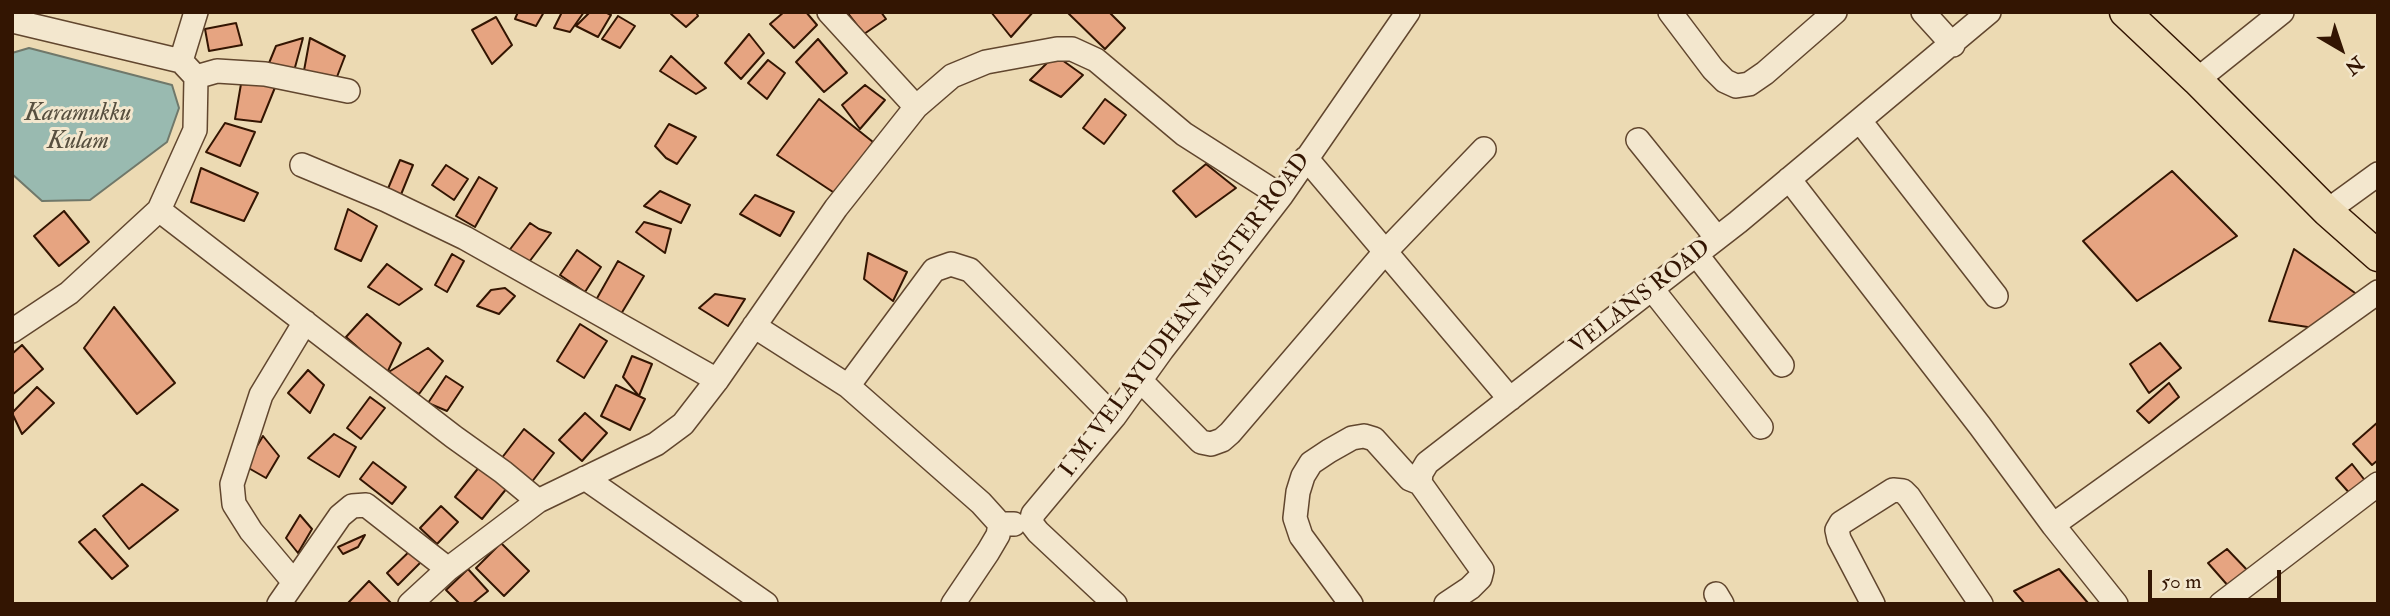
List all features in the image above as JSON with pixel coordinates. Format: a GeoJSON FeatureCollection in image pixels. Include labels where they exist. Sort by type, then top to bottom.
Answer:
{"type":"FeatureCollection","features":[{"type":"Feature","properties":{"kind":"main road"},"geometry":{"type":"LineString","coordinates":[[2125,12],[2328,211],[2378,256]]}},
{"type":"Feature","properties":{"kind":"street"},"geometry":{"type":"LineString","coordinates":[[15,12],[12,21],[188,69],[265,74],[348,92]]}},
{"type":"Feature","properties":{"kind":"street"},"geometry":{"type":"LineString","coordinates":[[12,331],[69,293],[159,210],[195,130],[188,69],[196,12]]}},
{"type":"Feature","properties":{"kind":"street"},"geometry":{"type":"LineString","coordinates":[[829,12],[916,107]]}},
{"type":"Feature","properties":{"kind":"street","name":"I. M. VELAYUDHAN MASTER ROAD"},"geometry":{"type":"LineString","coordinates":[[1031,523],[1032,514],[1114,417],[1280,196],[1408,12]]}},
{"type":"Feature","properties":{"kind":"street"},"geometry":{"type":"LineString","coordinates":[[1670,12],[1713,69],[1725,81],[1736,86],[1749,84],[1765,74],[1835,12]]}},
{"type":"Feature","properties":{"kind":"street"},"geometry":{"type":"LineString","coordinates":[[1923,12],[1952,45]]}},
{"type":"Feature","properties":{"kind":"street","name":"VELANS ROAD"},"geometry":{"type":"LineString","coordinates":[[1420,483],[1421,473],[1427,463],[1717,238],[1990,12]]}},
{"type":"Feature","properties":{"kind":"street"},"geometry":{"type":"LineString","coordinates":[[2197,80],[2282,12]]}},
{"type":"Feature","properties":{"kind":"street"},"geometry":{"type":"LineString","coordinates":[[410,604],[448,569],[538,501],[622,462],[683,424],[717,380],[836,208],[916,107],[952,76],[986,62],[1057,49],[1072,49],[1096,60],[1184,134],[1280,196]]}},
{"type":"Feature","properties":{"kind":"street"},"geometry":{"type":"LineString","coordinates":[[1860,121],[1996,296]]}},
{"type":"Feature","properties":{"kind":"street"},"geometry":{"type":"LineString","coordinates":[[1638,140],[1717,238]]}},
{"type":"Feature","properties":{"kind":"street"},"geometry":{"type":"LineString","coordinates":[[1140,380],[1201,442],[1211,444],[1222,440],[1385,251],[1484,149]]}},
{"type":"Feature","properties":{"kind":"street"},"geometry":{"type":"LineString","coordinates":[[1306,158],[1510,399]]}},
{"type":"Feature","properties":{"kind":"street"},"geometry":{"type":"LineString","coordinates":[[302,165],[386,200],[465,238],[717,380]]}},
{"type":"Feature","properties":{"kind":"street"},"geometry":{"type":"LineString","coordinates":[[2328,211],[2378,174]]}},
{"type":"Feature","properties":{"kind":"street"},"geometry":{"type":"LineString","coordinates":[[1789,180],[2116,604]]}},
{"type":"Feature","properties":{"kind":"street"},"geometry":{"type":"LineString","coordinates":[[159,210],[538,501]]}},
{"type":"Feature","properties":{"kind":"street"},"geometry":{"type":"LineString","coordinates":[[1696,254],[1782,365]]}},
{"type":"Feature","properties":{"kind":"street"},"geometry":{"type":"LineString","coordinates":[[848,386],[934,270],[951,264],[970,270],[1114,417]]}},
{"type":"Feature","properties":{"kind":"street"},"geometry":{"type":"LineString","coordinates":[[1652,289],[1761,427]]}},
{"type":"Feature","properties":{"kind":"street"},"geometry":{"type":"LineString","coordinates":[[2053,525],[2378,292]]}},
{"type":"Feature","properties":{"kind":"street"},"geometry":{"type":"LineString","coordinates":[[293,581],[245,522],[234,504],[232,484],[261,394],[305,322]]}},
{"type":"Feature","properties":{"kind":"street"},"geometry":{"type":"LineString","coordinates":[[754,326],[848,386],[981,503],[1000,524],[1031,523],[1115,604]]}},
{"type":"Feature","properties":{"kind":"street"},"geometry":{"type":"LineString","coordinates":[[1350,604],[1301,536],[1295,518],[1298,492],[1311,463],[1352,438],[1364,436],[1374,439],[1410,479],[1420,483],[1482,570],[1480,578],[1470,588],[1446,604]]}},
{"type":"Feature","properties":{"kind":"street"},"geometry":{"type":"LineString","coordinates":[[585,478],[766,604]]}},
{"type":"Feature","properties":{"kind":"street"},"geometry":{"type":"LineString","coordinates":[[2221,604],[2378,484]]}},
{"type":"Feature","properties":{"kind":"street"},"geometry":{"type":"LineString","coordinates":[[1872,604],[1839,539],[1838,530],[1841,523],[1893,490],[1903,491],[1909,497],[1981,604]]}},
{"type":"Feature","properties":{"kind":"street"},"geometry":{"type":"LineString","coordinates":[[279,604],[340,516],[352,506],[366,505],[448,569]]}},
{"type":"Feature","properties":{"kind":"street"},"geometry":{"type":"LineString","coordinates":[[953,604],[989,552],[998,535],[1000,524]]}},
{"type":"Feature","properties":{"kind":"water","name":"Karamukku Kulam"},"geometry":{"type":"Polygon","coordinates":[[[29,48],[172,85],[179,108],[167,142],[90,200],[42,201],[12,174],[12,53],[29,48]]]}},
{"type":"Feature","properties":{"kind":"building"},"geometry":{"type":"Polygon","coordinates":[[[518,12],[544,12],[536,26],[515,19],[518,12]]]}},
{"type":"Feature","properties":{"kind":"building"},"geometry":{"type":"Polygon","coordinates":[[[562,12],[584,12],[570,32],[554,28],[562,12]]]}},
{"type":"Feature","properties":{"kind":"building"},"geometry":{"type":"Polygon","coordinates":[[[590,12],[605,12],[611,15],[598,37],[576,26],[590,12]]]}},
{"type":"Feature","properties":{"kind":"building"},"geometry":{"type":"Polygon","coordinates":[[[696,12],[698,16],[686,27],[671,14],[696,12]]]}},
{"type":"Feature","properties":{"kind":"building"},"geometry":{"type":"Polygon","coordinates":[[[784,12],[806,12],[817,25],[794,48],[770,24],[784,12]]]}},
{"type":"Feature","properties":{"kind":"building"},"geometry":{"type":"Polygon","coordinates":[[[847,12],[881,12],[886,19],[864,34],[847,12]]]}},
{"type":"Feature","properties":{"kind":"building"},"geometry":{"type":"Polygon","coordinates":[[[991,12],[1033,12],[1011,37],[991,12]]]}},
{"type":"Feature","properties":{"kind":"building"},"geometry":{"type":"Polygon","coordinates":[[[1109,12],[1125,28],[1105,49],[1068,13],[1109,12]]]}},
{"type":"Feature","properties":{"kind":"building"},"geometry":{"type":"Polygon","coordinates":[[[618,16],[635,26],[620,48],[602,39],[618,16]]]}},
{"type":"Feature","properties":{"kind":"building"},"geometry":{"type":"Polygon","coordinates":[[[496,17],[512,45],[492,64],[472,30],[496,17]]]}},
{"type":"Feature","properties":{"kind":"building"},"geometry":{"type":"Polygon","coordinates":[[[236,23],[242,45],[209,51],[205,29],[236,23]]]}},
{"type":"Feature","properties":{"kind":"building"},"geometry":{"type":"Polygon","coordinates":[[[749,34],[764,53],[741,79],[725,63],[749,34]]]}},
{"type":"Feature","properties":{"kind":"building"},"geometry":{"type":"Polygon","coordinates":[[[303,38],[294,71],[267,68],[276,46],[303,38]]]}},
{"type":"Feature","properties":{"kind":"building"},"geometry":{"type":"Polygon","coordinates":[[[310,38],[345,56],[335,82],[303,76],[310,38]]]}},
{"type":"Feature","properties":{"kind":"building"},"geometry":{"type":"Polygon","coordinates":[[[818,39],[847,73],[824,92],[796,62],[818,39]]]}},
{"type":"Feature","properties":{"kind":"building"},"geometry":{"type":"Polygon","coordinates":[[[1055,55],[1083,75],[1061,97],[1030,80],[1055,55]]]}},
{"type":"Feature","properties":{"kind":"building"},"geometry":{"type":"Polygon","coordinates":[[[671,56],[706,88],[696,94],[660,71],[671,56]]]}},
{"type":"Feature","properties":{"kind":"building"},"geometry":{"type":"Polygon","coordinates":[[[768,60],[785,73],[767,99],[748,83],[768,60]]]}},
{"type":"Feature","properties":{"kind":"building"},"geometry":{"type":"Polygon","coordinates":[[[241,84],[276,85],[261,122],[235,119],[241,84]]]}},
{"type":"Feature","properties":{"kind":"building"},"geometry":{"type":"Polygon","coordinates":[[[865,85],[885,100],[860,129],[842,105],[865,85]]]}},
{"type":"Feature","properties":{"kind":"building"},"geometry":{"type":"Polygon","coordinates":[[[819,99],[873,142],[836,194],[777,155],[819,99]]]}},
{"type":"Feature","properties":{"kind":"building"},"geometry":{"type":"Polygon","coordinates":[[[1105,99],[1126,115],[1104,144],[1083,128],[1105,99]]]}},
{"type":"Feature","properties":{"kind":"building"},"geometry":{"type":"Polygon","coordinates":[[[225,123],[255,132],[240,166],[206,152],[225,123]]]}},
{"type":"Feature","properties":{"kind":"building"},"geometry":{"type":"Polygon","coordinates":[[[669,124],[696,137],[677,164],[666,158],[655,146],[669,124]]]}},
{"type":"Feature","properties":{"kind":"building"},"geometry":{"type":"Polygon","coordinates":[[[400,160],[413,165],[400,197],[387,191],[400,160]]]}},
{"type":"Feature","properties":{"kind":"building"},"geometry":{"type":"Polygon","coordinates":[[[1206,164],[1236,188],[1196,217],[1173,191],[1206,164]]]}},
{"type":"Feature","properties":{"kind":"building"},"geometry":{"type":"Polygon","coordinates":[[[446,165],[468,179],[454,200],[432,185],[446,165]]]}},
{"type":"Feature","properties":{"kind":"building"},"geometry":{"type":"Polygon","coordinates":[[[201,168],[258,193],[244,221],[191,202],[201,168]]]}},
{"type":"Feature","properties":{"kind":"building"},"geometry":{"type":"Polygon","coordinates":[[[2172,171],[2237,236],[2137,301],[2083,241],[2172,171]]]}},
{"type":"Feature","properties":{"kind":"building"},"geometry":{"type":"Polygon","coordinates":[[[479,177],[497,188],[475,227],[456,216],[479,177]]]}},
{"type":"Feature","properties":{"kind":"building"},"geometry":{"type":"Polygon","coordinates":[[[660,191],[690,205],[681,223],[644,206],[660,191]]]}},
{"type":"Feature","properties":{"kind":"building"},"geometry":{"type":"Polygon","coordinates":[[[755,195],[794,212],[780,236],[740,214],[755,195]]]}},
{"type":"Feature","properties":{"kind":"building"},"geometry":{"type":"Polygon","coordinates":[[[348,209],[377,226],[361,261],[335,249],[348,209]]]}},
{"type":"Feature","properties":{"kind":"building"},"geometry":{"type":"Polygon","coordinates":[[[64,211],[89,242],[59,266],[34,236],[64,211]]]}},
{"type":"Feature","properties":{"kind":"building"},"geometry":{"type":"Polygon","coordinates":[[[644,222],[671,229],[665,253],[636,232],[644,222]]]}},
{"type":"Feature","properties":{"kind":"building"},"geometry":{"type":"Polygon","coordinates":[[[530,223],[551,233],[526,266],[508,252],[530,223]]]}},
{"type":"Feature","properties":{"kind":"building"},"geometry":{"type":"Polygon","coordinates":[[[2294,249],[2362,298],[2314,328],[2269,321],[2294,249]]]}},
{"type":"Feature","properties":{"kind":"building"},"geometry":{"type":"Polygon","coordinates":[[[577,250],[601,267],[585,292],[560,275],[577,250]]]}},
{"type":"Feature","properties":{"kind":"building"},"geometry":{"type":"Polygon","coordinates":[[[868,253],[907,272],[893,301],[864,279],[868,253]]]}},
{"type":"Feature","properties":{"kind":"building"},"geometry":{"type":"Polygon","coordinates":[[[452,254],[464,261],[447,292],[435,285],[452,254]]]}},
{"type":"Feature","properties":{"kind":"building"},"geometry":{"type":"Polygon","coordinates":[[[618,261],[644,276],[621,314],[596,300],[618,261]]]}},
{"type":"Feature","properties":{"kind":"building"},"geometry":{"type":"Polygon","coordinates":[[[387,264],[422,289],[399,305],[368,287],[387,264]]]}},
{"type":"Feature","properties":{"kind":"building"},"geometry":{"type":"Polygon","coordinates":[[[505,288],[515,296],[499,314],[477,306],[491,290],[505,288]]]}},
{"type":"Feature","properties":{"kind":"building"},"geometry":{"type":"Polygon","coordinates":[[[715,294],[745,299],[728,326],[699,308],[715,294]]]}},
{"type":"Feature","properties":{"kind":"building"},"geometry":{"type":"Polygon","coordinates":[[[114,307],[175,383],[137,414],[84,348],[114,307]]]}},
{"type":"Feature","properties":{"kind":"building"},"geometry":{"type":"Polygon","coordinates":[[[367,314],[401,343],[387,373],[346,337],[367,314]]]}},
{"type":"Feature","properties":{"kind":"building"},"geometry":{"type":"Polygon","coordinates":[[[580,324],[607,341],[584,378],[557,361],[580,324]]]}},
{"type":"Feature","properties":{"kind":"building"},"geometry":{"type":"Polygon","coordinates":[[[2160,343],[2181,368],[2149,393],[2130,364],[2160,343]]]}},
{"type":"Feature","properties":{"kind":"building"},"geometry":{"type":"Polygon","coordinates":[[[22,345],[43,369],[12,395],[12,354],[22,345]]]}},
{"type":"Feature","properties":{"kind":"building"},"geometry":{"type":"Polygon","coordinates":[[[428,348],[443,361],[419,394],[387,373],[428,348]]]}},
{"type":"Feature","properties":{"kind":"building"},"geometry":{"type":"Polygon","coordinates":[[[632,356],[652,364],[639,396],[623,377],[632,356]]]}},
{"type":"Feature","properties":{"kind":"building"},"geometry":{"type":"Polygon","coordinates":[[[308,370],[324,385],[310,413],[288,393],[308,370]]]}},
{"type":"Feature","properties":{"kind":"building"},"geometry":{"type":"Polygon","coordinates":[[[446,376],[463,387],[447,411],[428,403],[446,376]]]}},
{"type":"Feature","properties":{"kind":"building"},"geometry":{"type":"Polygon","coordinates":[[[2169,383],[2179,397],[2149,423],[2137,411],[2169,383]]]}},
{"type":"Feature","properties":{"kind":"building"},"geometry":{"type":"Polygon","coordinates":[[[616,385],[645,399],[630,430],[601,416],[616,385]]]}},
{"type":"Feature","properties":{"kind":"building"},"geometry":{"type":"Polygon","coordinates":[[[37,387],[54,403],[22,434],[12,413],[37,387]]]}},
{"type":"Feature","properties":{"kind":"building"},"geometry":{"type":"Polygon","coordinates":[[[370,397],[385,408],[361,439],[347,428],[370,397]]]}},
{"type":"Feature","properties":{"kind":"building"},"geometry":{"type":"Polygon","coordinates":[[[585,413],[607,433],[582,461],[559,440],[585,413]]]}},
{"type":"Feature","properties":{"kind":"building"},"geometry":{"type":"Polygon","coordinates":[[[2378,422],[2378,460],[2372,465],[2353,444],[2378,422]]]}},
{"type":"Feature","properties":{"kind":"building"},"geometry":{"type":"Polygon","coordinates":[[[524,429],[554,453],[531,483],[501,459],[524,429]]]}},
{"type":"Feature","properties":{"kind":"building"},"geometry":{"type":"Polygon","coordinates":[[[334,434],[356,447],[339,477],[308,458],[334,434]]]}},
{"type":"Feature","properties":{"kind":"building"},"geometry":{"type":"Polygon","coordinates":[[[263,436],[279,456],[266,478],[245,466],[263,436]]]}},
{"type":"Feature","properties":{"kind":"building"},"geometry":{"type":"Polygon","coordinates":[[[373,462],[406,487],[392,504],[360,479],[373,462]]]}},
{"type":"Feature","properties":{"kind":"building"},"geometry":{"type":"Polygon","coordinates":[[[2352,464],[2367,483],[2352,496],[2336,478],[2352,464]]]}},
{"type":"Feature","properties":{"kind":"building"},"geometry":{"type":"Polygon","coordinates":[[[480,466],[507,488],[482,519],[455,497],[480,466]]]}},
{"type":"Feature","properties":{"kind":"building"},"geometry":{"type":"Polygon","coordinates":[[[142,484],[178,510],[129,549],[103,516],[142,484]]]}},
{"type":"Feature","properties":{"kind":"building"},"geometry":{"type":"Polygon","coordinates":[[[441,506],[458,522],[437,544],[420,528],[441,506]]]}},
{"type":"Feature","properties":{"kind":"building"},"geometry":{"type":"Polygon","coordinates":[[[300,515],[312,529],[298,553],[286,538],[300,515]]]}},
{"type":"Feature","properties":{"kind":"building"},"geometry":{"type":"Polygon","coordinates":[[[95,529],[128,566],[112,579],[79,542],[95,529]]]}},
{"type":"Feature","properties":{"kind":"building"},"geometry":{"type":"Polygon","coordinates":[[[365,535],[358,547],[343,554],[338,547],[365,535]]]}},
{"type":"Feature","properties":{"kind":"building"},"geometry":{"type":"Polygon","coordinates":[[[501,543],[529,571],[504,596],[476,568],[501,543]]]}},
{"type":"Feature","properties":{"kind":"building"},"geometry":{"type":"Polygon","coordinates":[[[415,546],[426,557],[398,585],[387,573],[415,546]]]}},
{"type":"Feature","properties":{"kind":"building"},"geometry":{"type":"Polygon","coordinates":[[[2227,549],[2249,572],[2230,588],[2208,563],[2227,549]]]}},
{"type":"Feature","properties":{"kind":"building"},"geometry":{"type":"Polygon","coordinates":[[[468,569],[488,591],[472,604],[460,604],[446,590],[468,569]]]}},
{"type":"Feature","properties":{"kind":"building"},"geometry":{"type":"Polygon","coordinates":[[[2059,569],[2088,603],[2025,604],[2014,591],[2059,569]]]}},
{"type":"Feature","properties":{"kind":"building"},"geometry":{"type":"Polygon","coordinates":[[[369,581],[392,604],[348,603],[369,581]]]}}]}
